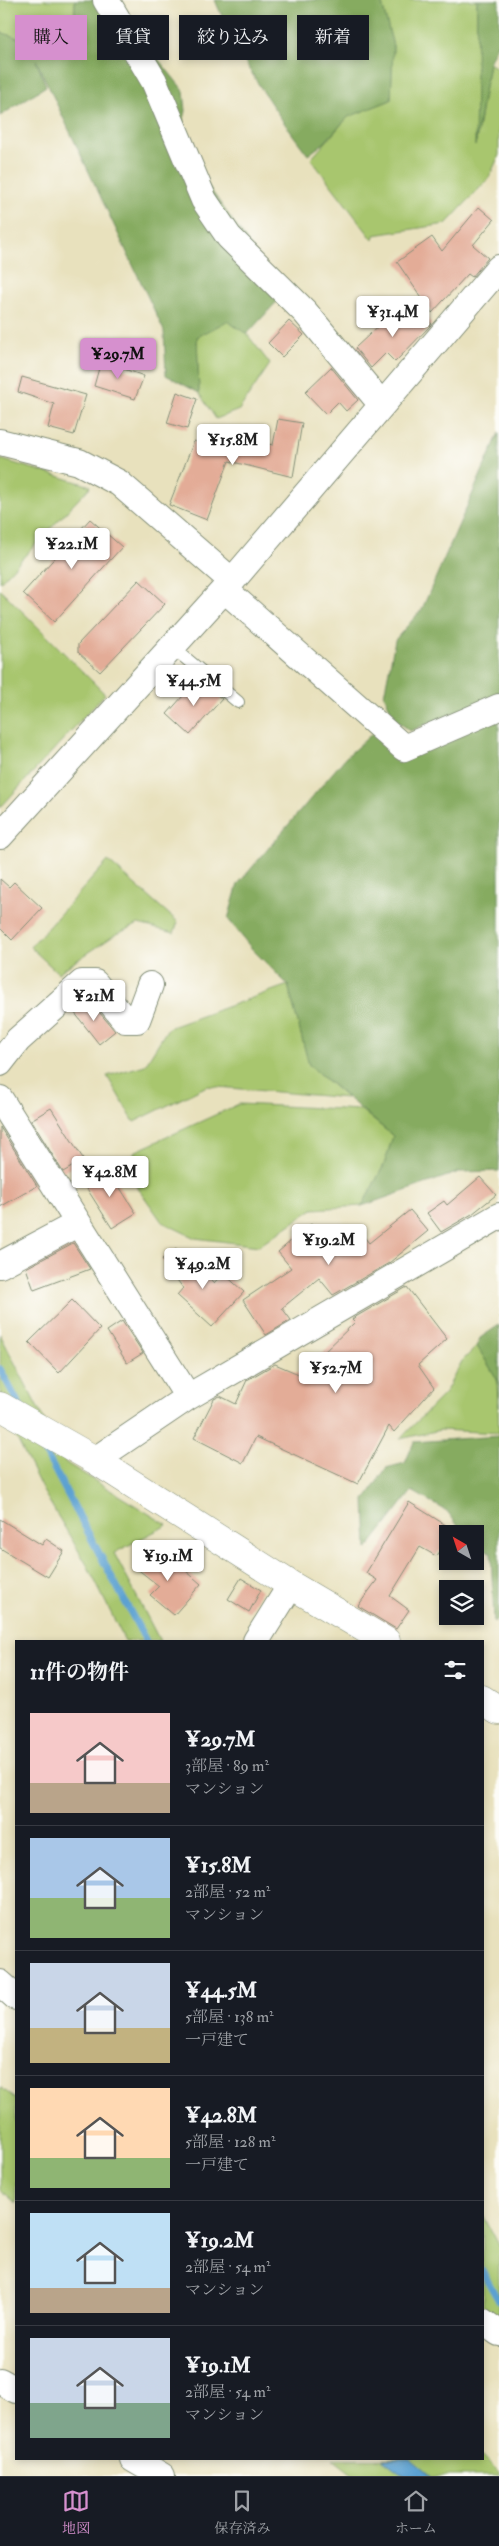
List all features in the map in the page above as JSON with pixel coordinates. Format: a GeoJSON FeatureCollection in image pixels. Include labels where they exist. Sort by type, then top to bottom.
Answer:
{"type":"FeatureCollection","features":[{"type":"Feature","properties":{"kind":"street"},"geometry":{"type":"LineString","coordinates":[[106,0],[154,81],[204,200],[229,237],[305,312],[382,405]]}},
{"type":"Feature","properties":{"kind":"street"},"geometry":{"type":"LineString","coordinates":[[0,836],[228,585],[499,268]]}},
{"type":"Feature","properties":{"kind":"street"},"geometry":{"type":"LineString","coordinates":[[0,442],[79,462],[119,483],[404,748],[499,707]]}},
{"type":"Feature","properties":{"kind":"street"},"geometry":{"type":"LineString","coordinates":[[0,1063],[18,1040],[82,983],[95,983],[125,1020],[136,1020],[150,986]]}},
{"type":"Feature","properties":{"kind":"street"},"geometry":{"type":"LineString","coordinates":[[0,1100],[188,1397]]}},
{"type":"Feature","properties":{"kind":"street"},"geometry":{"type":"LineString","coordinates":[[95,1460],[188,1397],[499,1216]]}},
{"type":"Feature","properties":{"kind":"street"},"geometry":{"type":"LineString","coordinates":[[0,1265],[77,1224]]}},
{"type":"Feature","properties":{"kind":"street"},"geometry":{"type":"LineString","coordinates":[[6,1410],[95,1460],[291,1585],[384,1640]]}},
{"type":"Feature","properties":{"kind":"street"},"geometry":{"type":"LineString","coordinates":[[257,1640],[291,1585]]}},
{"type":"Feature","properties":{"kind":"street"},"geometry":{"type":"LineString","coordinates":[[484,1700],[499,1710]]}},
{"type":"Feature","properties":{"kind":"street"},"geometry":{"type":"LineString","coordinates":[[0,1983],[15,1997]]}},
{"type":"Feature","properties":{"kind":"street"},"geometry":{"type":"LineString","coordinates":[[484,2322],[499,2333]]}},
{"type":"Feature","properties":{"kind":"street"},"geometry":{"type":"LineString","coordinates":[[0,2381],[15,2389]]}},
{"type":"Feature","properties":{"kind":"street"},"geometry":{"type":"LineString","coordinates":[[135,2460],[162,2476]]}},
{"type":"Feature","properties":{"kind":"lane"},"geometry":{"type":"LineString","coordinates":[[171,646],[238,702]]}},
{"type":"Feature","properties":{"kind":"green space"},"geometry":{"type":"Polygon","coordinates":[[[0,0],[75,0],[75,15],[15,15],[15,37],[0,32],[0,0]]]}},
{"type":"Feature","properties":{"kind":"green space"},"geometry":{"type":"Polygon","coordinates":[[[75,0],[115,0],[127,15],[97,15],[97,60],[159,60],[184,91],[186,111],[178,143],[284,294],[247,334],[227,321],[197,337],[199,393],[166,375],[164,331],[36,60],[87,60],[87,15],[75,15],[75,0]]]}},
{"type":"Feature","properties":{"kind":"green space"},"geometry":{"type":"Polygon","coordinates":[[[215,0],[381,0],[393,46],[391,100],[348,117],[324,143],[308,155],[281,118],[244,60],[287,60],[287,15],[221,15],[215,0]]]}},
{"type":"Feature","properties":{"kind":"green space"},"geometry":{"type":"Polygon","coordinates":[[[381,0],[477,0],[476,142],[489,63],[499,69],[499,155],[489,178],[446,224],[374,235],[373,240],[311,159],[348,117],[391,100],[393,46],[381,0]]]}},
{"type":"Feature","properties":{"kind":"green space"},"geometry":{"type":"Polygon","coordinates":[[[477,0],[499,0],[499,40],[489,63],[475,146],[477,0]]]}},
{"type":"Feature","properties":{"kind":"green space"},"geometry":{"type":"Polygon","coordinates":[[[0,32],[15,37],[15,60],[36,60],[46,86],[0,116],[0,32]]]}},
{"type":"Feature","properties":{"kind":"green space"},"geometry":{"type":"Polygon","coordinates":[[[227,321],[247,334],[270,364],[239,410],[216,419],[199,393],[197,337],[227,321]]]}},
{"type":"Feature","properties":{"kind":"green space"},"geometry":{"type":"Polygon","coordinates":[[[499,433],[499,694],[410,731],[394,718],[384,695],[395,640],[422,609],[499,433]]]}},
{"type":"Feature","properties":{"kind":"green space"},"geometry":{"type":"Polygon","coordinates":[[[0,459],[91,486],[0,582],[0,459]]]}},
{"type":"Feature","properties":{"kind":"green space"},"geometry":{"type":"Polygon","coordinates":[[[0,589],[105,694],[0,808],[0,589]]]}},
{"type":"Feature","properties":{"kind":"green space"},"geometry":{"type":"Polygon","coordinates":[[[499,711],[499,1171],[459,1172],[362,1206],[384,1165],[393,1136],[309,1065],[288,985],[252,949],[228,919],[238,884],[346,757],[374,732],[406,761],[499,711]]]}},
{"type":"Feature","properties":{"kind":"green space"},"geometry":{"type":"Polygon","coordinates":[[[108,861],[178,922],[174,933],[138,924],[115,935],[58,973],[30,947],[108,861]]]}},
{"type":"Feature","properties":{"kind":"green space"},"geometry":{"type":"Polygon","coordinates":[[[288,985],[309,1065],[347,1098],[207,1086],[134,1122],[107,1076],[145,1065],[168,1028],[288,985]]]}},
{"type":"Feature","properties":{"kind":"green space"},"geometry":{"type":"Polygon","coordinates":[[[239,1104],[361,1110],[393,1136],[384,1165],[362,1206],[313,1209],[259,1246],[195,1238],[162,1222],[136,1185],[134,1152],[239,1104]]]}},
{"type":"Feature","properties":{"kind":"green space"},"geometry":{"type":"Polygon","coordinates":[[[499,1325],[499,1408],[497,1379],[477,1346],[480,1338],[499,1325]]]}},
{"type":"Feature","properties":{"kind":"green space"},"geometry":{"type":"Polygon","coordinates":[[[0,1334],[66,1463],[167,1525],[114,1553],[159,1640],[124,1640],[87,1565],[43,1491],[0,1405],[0,1334]]]}},
{"type":"Feature","properties":{"kind":"green space"},"geometry":{"type":"Polygon","coordinates":[[[477,1346],[497,1379],[499,1433],[440,1430],[400,1439],[445,1393],[462,1361],[477,1346]]]}},
{"type":"Feature","properties":{"kind":"green space"},"geometry":{"type":"Polygon","coordinates":[[[499,1436],[499,1619],[494,1622],[491,1553],[484,1548],[484,1525],[457,1525],[447,1511],[412,1491],[367,1549],[365,1500],[386,1468],[405,1463],[414,1442],[499,1436]]]}},
{"type":"Feature","properties":{"kind":"green space"},"geometry":{"type":"Polygon","coordinates":[[[0,2087],[15,2098],[15,2202],[0,2189],[0,2087]]]}},
{"type":"Feature","properties":{"kind":"green space"},"geometry":{"type":"Polygon","coordinates":[[[484,2217],[499,2245],[499,2337],[484,2307],[484,2217]]]}},
{"type":"Feature","properties":{"kind":"green space"},"geometry":{"type":"Polygon","coordinates":[[[484,2458],[499,2472],[499,2476],[355,2476],[334,2460],[484,2460],[484,2458]]]}},
{"type":"Feature","properties":{"kind":"water"},"geometry":{"type":"Polygon","coordinates":[[[383,2460],[411,2460],[431,2476],[405,2476],[383,2460]]]}},
{"type":"Feature","properties":{"kind":"building"},"geometry":{"type":"Polygon","coordinates":[[[479,207],[494,220],[473,245],[488,258],[472,277],[468,274],[432,313],[397,262],[432,237],[442,251],[479,207]]]}},
{"type":"Feature","properties":{"kind":"building"},"geometry":{"type":"Polygon","coordinates":[[[416,307],[432,324],[395,362],[386,353],[371,368],[355,348],[386,319],[394,328],[416,307]]]}},
{"type":"Feature","properties":{"kind":"building"},"geometry":{"type":"Polygon","coordinates":[[[289,321],[304,335],[282,357],[268,343],[289,321]]]}},
{"type":"Feature","properties":{"kind":"building"},"geometry":{"type":"Polygon","coordinates":[[[101,361],[144,376],[135,399],[94,386],[101,361]]]}},
{"type":"Feature","properties":{"kind":"building"},"geometry":{"type":"Polygon","coordinates":[[[331,367],[358,400],[346,411],[338,402],[326,414],[305,392],[331,367]]]}},
{"type":"Feature","properties":{"kind":"building"},"geometry":{"type":"Polygon","coordinates":[[[22,377],[86,395],[74,435],[48,428],[54,404],[18,392],[22,377]]]}},
{"type":"Feature","properties":{"kind":"building"},"geometry":{"type":"Polygon","coordinates":[[[177,392],[197,399],[187,429],[167,423],[177,392]]]}},
{"type":"Feature","properties":{"kind":"building"},"geometry":{"type":"Polygon","coordinates":[[[278,419],[302,423],[293,477],[229,461],[207,520],[169,505],[194,441],[226,453],[229,436],[273,445],[278,419]]]}},
{"type":"Feature","properties":{"kind":"building"},"geometry":{"type":"Polygon","coordinates":[[[90,519],[122,547],[54,622],[23,593],[90,519]]]}},
{"type":"Feature","properties":{"kind":"building"},"geometry":{"type":"Polygon","coordinates":[[[139,580],[165,604],[100,672],[78,652],[78,644],[139,580]]]}},
{"type":"Feature","properties":{"kind":"building"},"geometry":{"type":"Polygon","coordinates":[[[198,679],[222,699],[190,735],[167,714],[198,679]]]}},
{"type":"Feature","properties":{"kind":"building"},"geometry":{"type":"Polygon","coordinates":[[[0,879],[9,887],[14,882],[42,908],[12,940],[0,928],[0,879]]]}},
{"type":"Feature","properties":{"kind":"building"},"geometry":{"type":"Polygon","coordinates":[[[89,1000],[115,1031],[99,1044],[74,1012],[89,1000]]]}},
{"type":"Feature","properties":{"kind":"building"},"geometry":{"type":"Polygon","coordinates":[[[51,1108],[84,1160],[63,1172],[31,1120],[51,1108]]]}},
{"type":"Feature","properties":{"kind":"building"},"geometry":{"type":"Polygon","coordinates":[[[0,1127],[37,1186],[0,1207],[0,1127]]]}},
{"type":"Feature","properties":{"kind":"building"},"geometry":{"type":"Polygon","coordinates":[[[108,1169],[136,1213],[112,1228],[84,1184],[108,1169]]]}},
{"type":"Feature","properties":{"kind":"building"},"geometry":{"type":"Polygon","coordinates":[[[480,1177],[496,1195],[472,1214],[441,1232],[427,1213],[444,1201],[447,1205],[480,1177]]]}},
{"type":"Feature","properties":{"kind":"building"},"geometry":{"type":"Polygon","coordinates":[[[410,1210],[428,1231],[389,1263],[333,1295],[319,1278],[282,1308],[291,1320],[266,1335],[243,1300],[291,1268],[278,1252],[311,1224],[332,1247],[357,1228],[369,1243],[410,1210]]]}},
{"type":"Feature","properties":{"kind":"building"},"geometry":{"type":"Polygon","coordinates":[[[73,1243],[90,1269],[34,1290],[26,1268],[73,1243]]]}},
{"type":"Feature","properties":{"kind":"building"},"geometry":{"type":"Polygon","coordinates":[[[176,1249],[195,1275],[199,1270],[214,1283],[223,1273],[244,1292],[212,1327],[177,1295],[183,1288],[162,1259],[176,1249]]]}},
{"type":"Feature","properties":{"kind":"building"},"geometry":{"type":"Polygon","coordinates":[[[407,1287],[447,1339],[418,1365],[434,1388],[394,1432],[389,1426],[358,1484],[256,1437],[243,1463],[194,1438],[214,1399],[220,1396],[236,1404],[247,1380],[275,1364],[308,1378],[318,1358],[355,1322],[352,1319],[407,1287]]]}},
{"type":"Feature","properties":{"kind":"building"},"geometry":{"type":"Polygon","coordinates":[[[72,1300],[100,1329],[59,1373],[29,1342],[72,1300]]]}},
{"type":"Feature","properties":{"kind":"building"},"geometry":{"type":"Polygon","coordinates":[[[122,1321],[143,1353],[127,1363],[107,1331],[122,1321]]]}},
{"type":"Feature","properties":{"kind":"building"},"geometry":{"type":"Polygon","coordinates":[[[409,1502],[446,1525],[439,1525],[439,1551],[436,1556],[420,1547],[390,1596],[409,1610],[396,1629],[358,1606],[377,1580],[366,1573],[409,1502]]]}},
{"type":"Feature","properties":{"kind":"building"},"geometry":{"type":"Polygon","coordinates":[[[0,1519],[42,1545],[46,1539],[64,1551],[48,1577],[0,1548],[0,1519]]]}},
{"type":"Feature","properties":{"kind":"building"},"geometry":{"type":"Polygon","coordinates":[[[151,1549],[174,1568],[178,1564],[201,1584],[174,1615],[150,1595],[159,1586],[136,1568],[151,1549]]]}},
{"type":"Feature","properties":{"kind":"building"},"geometry":{"type":"Polygon","coordinates":[[[241,1578],[261,1590],[249,1612],[228,1599],[241,1578]]]}},
{"type":"Feature","properties":{"kind":"waterway"},"geometry":{"type":"LineString","coordinates":[[0,1369],[21,1408]]}},
{"type":"Feature","properties":{"kind":"waterway"},"geometry":{"type":"LineString","coordinates":[[37,1437],[145,1640]]}},
{"type":"Feature","properties":{"kind":"waterway"},"geometry":{"type":"LineString","coordinates":[[484,2275],[499,2301]]}}]}
